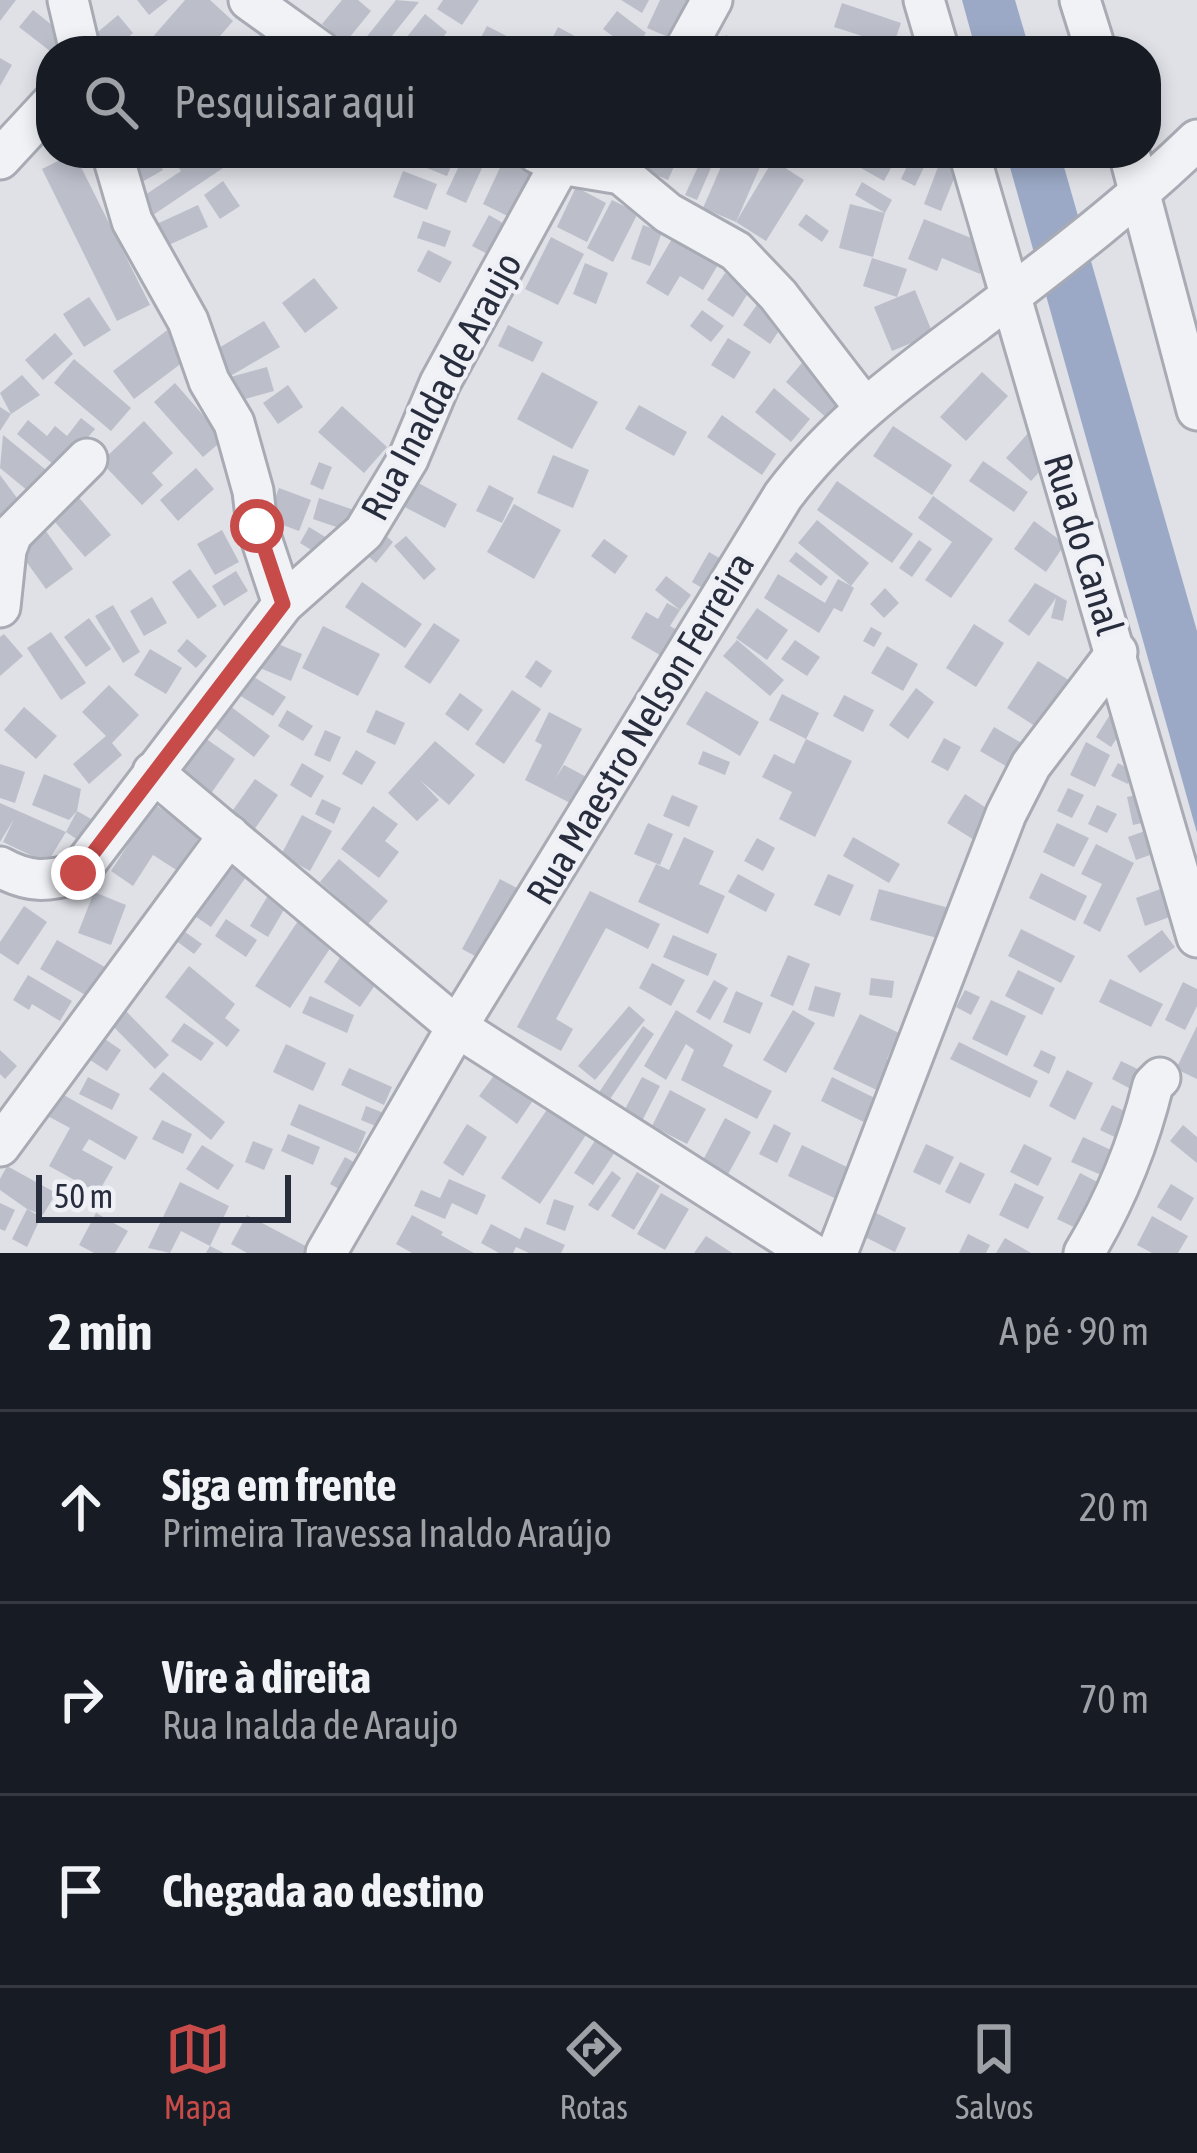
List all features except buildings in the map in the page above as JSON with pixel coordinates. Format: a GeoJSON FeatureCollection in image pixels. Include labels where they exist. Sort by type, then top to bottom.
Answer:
{"type":"FeatureCollection","features":[{"type":"Feature","properties":{"kind":"street"},"geometry":{"type":"LineString","coordinates":[[68,0],[76,36]]}},
{"type":"Feature","properties":{"kind":"street"},"geometry":{"type":"LineString","coordinates":[[249,0],[299,36]]}},
{"type":"Feature","properties":{"kind":"street"},"geometry":{"type":"LineString","coordinates":[[692,36],[712,0]]}},
{"type":"Feature","properties":{"kind":"street"},"geometry":{"type":"LineString","coordinates":[[924,0],[935,36]]}},
{"type":"Feature","properties":{"kind":"street"},"geometry":{"type":"LineString","coordinates":[[1080,0],[1091,36]]}},
{"type":"Feature","properties":{"kind":"street"},"geometry":{"type":"LineString","coordinates":[[0,159],[36,120]]}},
{"type":"Feature","properties":{"kind":"street","name":"Rua Maestro Nelson Ferreira"},"geometry":{"type":"LineString","coordinates":[[326,1253],[782,496],[815,453],[864,407],[1142,193],[1197,140]]}},
{"type":"Feature","properties":{"kind":"street"},"geometry":{"type":"LineString","coordinates":[[116,168],[132,221],[188,321],[209,381],[234,423],[253,491],[257,526],[283,604]]}},
{"type":"Feature","properties":{"kind":"street","name":"Rua Inalda de Araujo"},"geometry":{"type":"LineString","coordinates":[[0,867],[45,883],[78,873],[283,604],[364,532],[408,459],[543,168]]}},
{"type":"Feature","properties":{"kind":"street"},"geometry":{"type":"LineString","coordinates":[[630,168],[668,213],[706,232],[758,270],[864,407]]}},
{"type":"Feature","properties":{"kind":"street","name":"Rua do Canal"},"geometry":{"type":"LineString","coordinates":[[974,168],[1024,285],[1117,652],[1197,937]]}},
{"type":"Feature","properties":{"kind":"street"},"geometry":{"type":"LineString","coordinates":[[1134,168],[1197,410]]}},
{"type":"Feature","properties":{"kind":"street"},"geometry":{"type":"LineString","coordinates":[[0,607],[12,534],[87,459]]}},
{"type":"Feature","properties":{"kind":"street"},"geometry":{"type":"LineString","coordinates":[[837,1253],[1006,814],[1031,765],[1117,652]]}},
{"type":"Feature","properties":{"kind":"street"},"geometry":{"type":"LineString","coordinates":[[153,772],[458,1027],[811,1253]]}},
{"type":"Feature","properties":{"kind":"street"},"geometry":{"type":"LineString","coordinates":[[0,1146],[229,836]]}},
{"type":"Feature","properties":{"kind":"street"},"geometry":{"type":"LineString","coordinates":[[1084,1253],[1130,1164],[1153,1085],[1160,1078]]}},
{"type":"Feature","properties":{"kind":"water"},"geometry":{"type":"Polygon","coordinates":[[[962,0],[1015,0],[1026,36],[972,36],[962,0]]]}},
{"type":"Feature","properties":{"kind":"water"},"geometry":{"type":"Polygon","coordinates":[[[1010,168],[1064,168],[1197,631],[1197,833],[1010,168]]]}},
{"type":"Feature","properties":{"kind":"route"},"geometry":{"type":"LineString","coordinates":[[78,873],[283,604],[257,526]]}}]}
